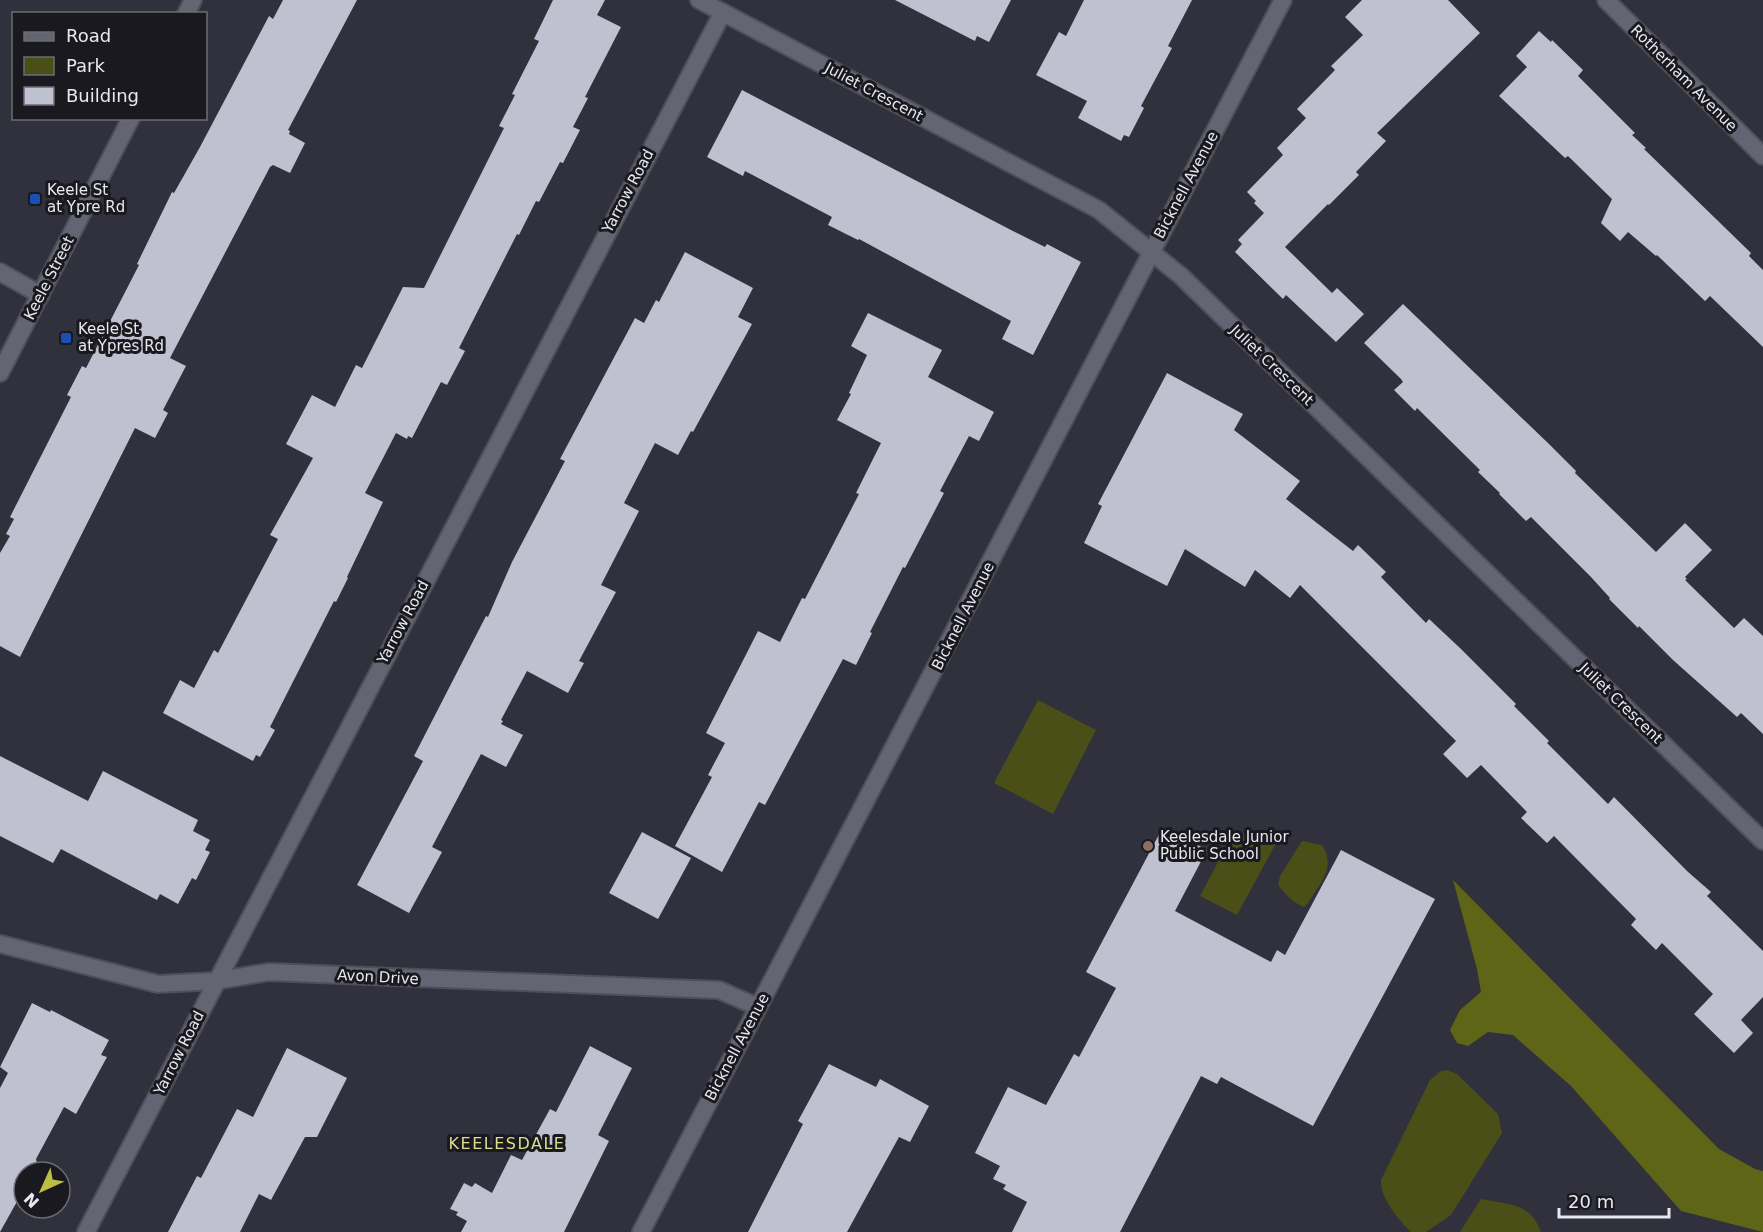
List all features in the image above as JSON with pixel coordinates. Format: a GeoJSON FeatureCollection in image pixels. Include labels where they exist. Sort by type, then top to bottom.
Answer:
{"type":"FeatureCollection","features":[{"type":"Feature","properties":{"kind":"street","name":"Juliet Crescent"},"geometry":{"type":"LineString","coordinates":[[699,0],[1099,210],[1151,251],[1181,276],[1763,841]]}},
{"type":"Feature","properties":{"kind":"street","name":"Bicknell Avenue"},"geometry":{"type":"LineString","coordinates":[[641,1232],[1283,0]]}},
{"type":"Feature","properties":{"kind":"street","name":"Rotherham Avenue"},"geometry":{"type":"LineString","coordinates":[[1606,0],[1763,156]]}},
{"type":"Feature","properties":{"kind":"street","name":"Yarrow Road"},"geometry":{"type":"LineString","coordinates":[[86,1232],[215,981],[723,12]]}},
{"type":"Feature","properties":{"kind":"street","name":"Keele Street"},"geometry":{"type":"LineString","coordinates":[[0,373],[131,120]]}},
{"type":"Feature","properties":{"kind":"street"},"geometry":{"type":"LineString","coordinates":[[0,272],[40,295]]}},
{"type":"Feature","properties":{"kind":"street","name":"Avon Drive"},"geometry":{"type":"LineString","coordinates":[[0,944],[158,984],[215,981],[269,972],[719,990],[758,1007]]}},
{"type":"Feature","properties":{"kind":"green space"},"geometry":{"type":"Polygon","coordinates":[[[1038,700],[1096,730],[1053,814],[994,783],[1038,700]]]}},
{"type":"Feature","properties":{"kind":"green space"},"geometry":{"type":"Polygon","coordinates":[[[1233,834],[1279,838],[1237,915],[1200,896],[1233,834]]]}},
{"type":"Feature","properties":{"kind":"green space"},"geometry":{"type":"Polygon","coordinates":[[[1302,841],[1322,845],[1328,861],[1322,882],[1304,907],[1296,903],[1278,885],[1280,876],[1302,841]]]}},
{"type":"Feature","properties":{"kind":"green space"},"geometry":{"type":"Polygon","coordinates":[[[1453,880],[1719,1149],[1763,1171],[1763,1232],[1681,1211],[1571,1086],[1513,1035],[1488,1032],[1468,1046],[1457,1043],[1450,1030],[1460,1010],[1481,992],[1453,880]]]}},
{"type":"Feature","properties":{"kind":"green space"},"geometry":{"type":"Polygon","coordinates":[[[1447,1070],[1457,1074],[1498,1114],[1502,1133],[1451,1215],[1426,1232],[1411,1232],[1387,1201],[1381,1187],[1381,1180],[1430,1080],[1441,1071],[1447,1070]]]}},
{"type":"Feature","properties":{"kind":"green space"},"geometry":{"type":"Polygon","coordinates":[[[1481,1199],[1518,1206],[1531,1215],[1541,1232],[1460,1232],[1481,1199]]]}},
{"type":"Feature","properties":{"kind":"building"},"geometry":{"type":"Polygon","coordinates":[[[283,0],[357,0],[288,130],[289,134],[305,143],[290,173],[273,165],[270,167],[170,358],[186,366],[163,410],[168,413],[155,438],[135,428],[20,657],[0,646],[0,553],[10,536],[6,534],[14,519],[10,517],[71,397],[67,395],[82,366],[86,368],[139,265],[137,264],[172,192],[174,193],[200,147],[269,16],[273,19],[283,0]]]}},
{"type":"Feature","properties":{"kind":"building"},"geometry":{"type":"Polygon","coordinates":[[[553,0],[605,0],[597,15],[621,27],[585,97],[588,98],[573,127],[580,130],[563,163],[560,162],[539,202],[536,201],[519,235],[517,234],[459,348],[465,351],[447,385],[441,382],[412,438],[408,436],[407,439],[396,433],[365,493],[383,502],[336,602],[334,601],[270,727],[275,730],[260,757],[256,755],[253,761],[163,713],[180,680],[194,688],[214,650],[218,653],[278,539],[270,535],[313,458],[286,444],[312,395],[335,407],[356,365],[362,368],[403,287],[424,288],[504,128],[499,126],[515,95],[512,94],[539,41],[534,39],[553,0]]]}},
{"type":"Feature","properties":{"kind":"building"},"geometry":{"type":"Polygon","coordinates":[[[895,0],[1011,0],[989,42],[977,36],[975,41],[895,0]]]}},
{"type":"Feature","properties":{"kind":"building"},"geometry":{"type":"Polygon","coordinates":[[[1084,0],[1192,0],[1168,46],[1172,48],[1141,106],[1144,108],[1129,137],[1124,135],[1121,141],[1078,118],[1087,101],[1036,75],[1059,32],[1066,36],[1084,0]]]}},
{"type":"Feature","properties":{"kind":"building"},"geometry":{"type":"Polygon","coordinates":[[[1362,0],[1448,0],[1480,33],[1377,133],[1386,141],[1356,172],[1359,175],[1285,247],[1332,293],[1337,288],[1364,314],[1336,342],[1286,295],[1283,299],[1235,252],[1242,244],[1238,240],[1264,213],[1247,192],[1283,155],[1277,148],[1306,118],[1297,109],[1335,70],[1331,66],[1363,35],[1345,17],[1362,0]]]}},
{"type":"Feature","properties":{"kind":"building"},"geometry":{"type":"Polygon","coordinates":[[[1539,31],[1551,42],[1552,40],[1583,70],[1578,76],[1635,133],[1632,135],[1646,148],[1644,149],[1751,253],[1749,256],[1763,270],[1763,347],[1710,296],[1705,301],[1657,255],[1628,232],[1620,241],[1601,223],[1612,199],[1568,156],[1565,158],[1499,96],[1527,67],[1516,56],[1539,31]]]}},
{"type":"Feature","properties":{"kind":"building"},"geometry":{"type":"Polygon","coordinates":[[[742,90],[1011,230],[1045,247],[1047,244],[1081,262],[1033,355],[1002,339],[1011,321],[859,239],[828,225],[832,217],[745,171],[743,176],[707,157],[742,90]]]}},
{"type":"Feature","properties":{"kind":"building"},"geometry":{"type":"Polygon","coordinates":[[[685,252],[753,288],[738,317],[752,324],[678,455],[655,443],[624,503],[639,511],[601,585],[616,592],[579,661],[584,663],[568,693],[527,671],[501,720],[503,721],[501,724],[523,735],[506,767],[481,754],[432,847],[442,852],[409,913],[357,885],[423,761],[414,756],[486,616],[488,617],[512,562],[565,461],[560,459],[635,318],[644,323],[656,300],[659,302],[685,252]]]}},
{"type":"Feature","properties":{"kind":"building"},"geometry":{"type":"Polygon","coordinates":[[[1403,304],[1549,444],[1576,471],[1575,473],[1656,552],[1685,523],[1712,550],[1685,577],[1687,579],[1685,580],[1734,628],[1744,618],[1763,636],[1763,734],[1741,713],[1737,717],[1639,626],[1638,628],[1531,517],[1526,521],[1478,472],[1480,470],[1417,408],[1415,411],[1394,390],[1403,382],[1364,343],[1403,304]]]}},
{"type":"Feature","properties":{"kind":"building"},"geometry":{"type":"Polygon","coordinates":[[[868,313],[942,350],[928,377],[994,412],[979,441],[969,436],[940,491],[944,493],[905,568],[903,567],[856,665],[843,659],[765,805],[759,802],[722,872],[675,846],[712,777],[708,775],[725,743],[706,733],[758,631],[780,642],[802,598],[805,599],[859,494],[856,493],[881,443],[837,420],[851,394],[849,393],[867,355],[851,346],[868,313]]]}},
{"type":"Feature","properties":{"kind":"building"},"geometry":{"type":"Polygon","coordinates":[[[1167,373],[1243,414],[1234,430],[1300,481],[1286,499],[1353,551],[1358,545],[1386,572],[1381,577],[1426,623],[1429,619],[1460,648],[1516,704],[1514,706],[1549,741],[1547,743],[1608,804],[1614,797],[1711,892],[1707,896],[1763,951],[1763,997],[1741,1020],[1753,1033],[1734,1053],[1694,1014],[1713,994],[1662,943],[1656,950],[1631,925],[1636,919],[1554,836],[1547,843],[1521,818],[1527,812],[1481,765],[1467,778],[1443,754],[1456,741],[1300,585],[1290,598],[1255,570],[1245,587],[1185,549],[1167,586],[1084,543],[1102,506],[1098,504],[1167,373]]]}},
{"type":"Feature","properties":{"kind":"building"},"geometry":{"type":"Polygon","coordinates":[[[0,756],[88,801],[103,771],[198,820],[193,831],[210,840],[205,850],[210,852],[196,880],[192,878],[178,904],[160,894],[157,900],[61,849],[53,863],[0,836],[0,756]]]}},
{"type":"Feature","properties":{"kind":"building"},"geometry":{"type":"Polygon","coordinates":[[[1163,827],[1207,850],[1175,911],[1271,962],[1277,950],[1285,955],[1341,850],[1435,899],[1313,1126],[1221,1077],[1217,1084],[1201,1076],[1120,1232],[1012,1232],[1027,1202],[1003,1189],[1006,1185],[993,1179],[1000,1166],[975,1153],[1008,1087],[1046,1105],[1074,1054],[1079,1057],[1116,988],[1086,972],[1163,827]]]}},
{"type":"Feature","properties":{"kind":"building"},"geometry":{"type":"Polygon","coordinates":[[[642,832],[691,858],[658,919],[609,893],[642,832]]]}},
{"type":"Feature","properties":{"kind":"building"},"geometry":{"type":"Polygon","coordinates":[[[32,1003],[50,1012],[51,1010],[109,1040],[101,1055],[107,1057],[76,1114],[64,1107],[36,1160],[12,1160],[12,1210],[0,1232],[0,1088],[8,1073],[0,1067],[32,1003]]]}},
{"type":"Feature","properties":{"kind":"building"},"geometry":{"type":"Polygon","coordinates":[[[590,1046],[632,1068],[598,1135],[609,1141],[564,1232],[461,1232],[467,1221],[456,1215],[458,1212],[450,1209],[464,1183],[472,1187],[475,1183],[492,1193],[511,1155],[522,1160],[550,1109],[556,1112],[590,1046]]]}},
{"type":"Feature","properties":{"kind":"building"},"geometry":{"type":"Polygon","coordinates":[[[287,1048],[347,1078],[317,1137],[305,1137],[271,1200],[259,1194],[240,1232],[168,1232],[197,1176],[201,1178],[237,1109],[253,1117],[287,1048]]]}},
{"type":"Feature","properties":{"kind":"building"},"geometry":{"type":"Polygon","coordinates":[[[829,1064],[876,1087],[880,1079],[929,1106],[910,1142],[899,1137],[847,1232],[748,1232],[803,1124],[798,1121],[829,1064]]]}},
{"type":"Feature","properties":{"kind":"place","name":"Keele St at Ypre Rd"},"geometry":{"type":"Point","coordinates":[35,199]}},
{"type":"Feature","properties":{"kind":"place","name":"Keele St at Ypres Rd"},"geometry":{"type":"Point","coordinates":[66,338]}},
{"type":"Feature","properties":{"kind":"place","name":"Keelesdale Junior Public School"},"geometry":{"type":"Point","coordinates":[1148,846]}},
{"type":"Feature","properties":{"kind":"district","name":"KEELESDALE"},"geometry":{"type":"Point","coordinates":[507,1143]}}]}
